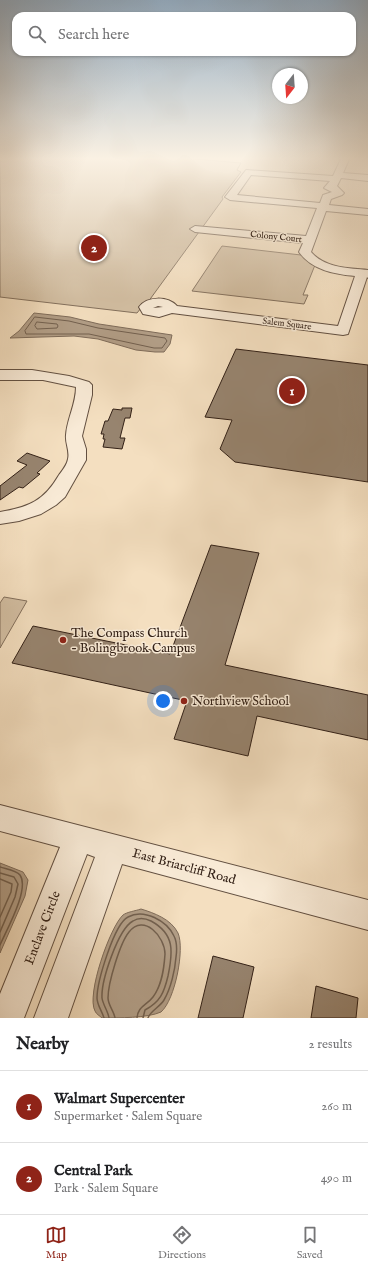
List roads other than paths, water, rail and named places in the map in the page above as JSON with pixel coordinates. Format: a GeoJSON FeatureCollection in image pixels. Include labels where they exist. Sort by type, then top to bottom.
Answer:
{"type":"FeatureCollection","features":[{"type":"Feature","properties":{"kind":"street"},"geometry":{"type":"LineString","coordinates":[[325,205],[305,252],[311,259],[334,269],[365,273]]}},
{"type":"Feature","properties":{"kind":"street"},"geometry":{"type":"LineString","coordinates":[[354,205],[368,212]]}},
{"type":"Feature","properties":{"kind":"street","name":"Colony Court"},"geometry":{"type":"LineString","coordinates":[[195,229],[309,240]]}},
{"type":"Feature","properties":{"kind":"street","name":"Salem Square"},"geometry":{"type":"LineString","coordinates":[[170,309],[343,331],[365,273]]}},
{"type":"Feature","properties":{"kind":"street"},"geometry":{"type":"LineString","coordinates":[[0,375],[27,373],[68,379],[84,385],[84,390],[74,436],[77,449],[77,460],[58,493],[49,501],[34,510],[18,515],[0,518]]}},
{"type":"Feature","properties":{"kind":"street","name":"East Briarcliff Road"},"geometry":{"type":"LineString","coordinates":[[0,818],[368,915]]}},
{"type":"Feature","properties":{"kind":"street","name":"Enclave Circle"},"geometry":{"type":"LineString","coordinates":[[7,1018],[78,839]]}},
{"type":"Feature","properties":{"kind":"street"},"geometry":{"type":"LineString","coordinates":[[51,1018],[113,848]]}},
{"type":"Feature","properties":{"kind":"water"},"geometry":{"type":"Polygon","coordinates":[[[34,313],[70,317],[99,324],[172,335],[170,344],[164,352],[136,350],[98,339],[74,336],[10,338],[19,331],[34,313]]]}},
{"type":"Feature","properties":{"kind":"water"},"geometry":{"type":"Polygon","coordinates":[[[0,863],[23,872],[28,880],[25,896],[0,953],[0,863]]]}},
{"type":"Feature","properties":{"kind":"water"},"geometry":{"type":"Polygon","coordinates":[[[141,909],[167,920],[178,933],[180,940],[179,962],[171,997],[161,1012],[155,1014],[133,1017],[102,1018],[95,1011],[93,1003],[96,977],[106,946],[123,915],[141,909]]]}},
{"type":"Feature","properties":{"kind":"place","name":"Central Park"},"geometry":{"type":"Point","coordinates":[94,248]}},
{"type":"Feature","properties":{"kind":"place","name":"Walmart Supercenter"},"geometry":{"type":"Point","coordinates":[292,391]}},
{"type":"Feature","properties":{"kind":"place","name":"The Compass Church - Bolingbrook Campus"},"geometry":{"type":"Point","coordinates":[63,640]}},
{"type":"Feature","properties":{"kind":"place","name":"Northview School"},"geometry":{"type":"Point","coordinates":[184,701]}}]}
